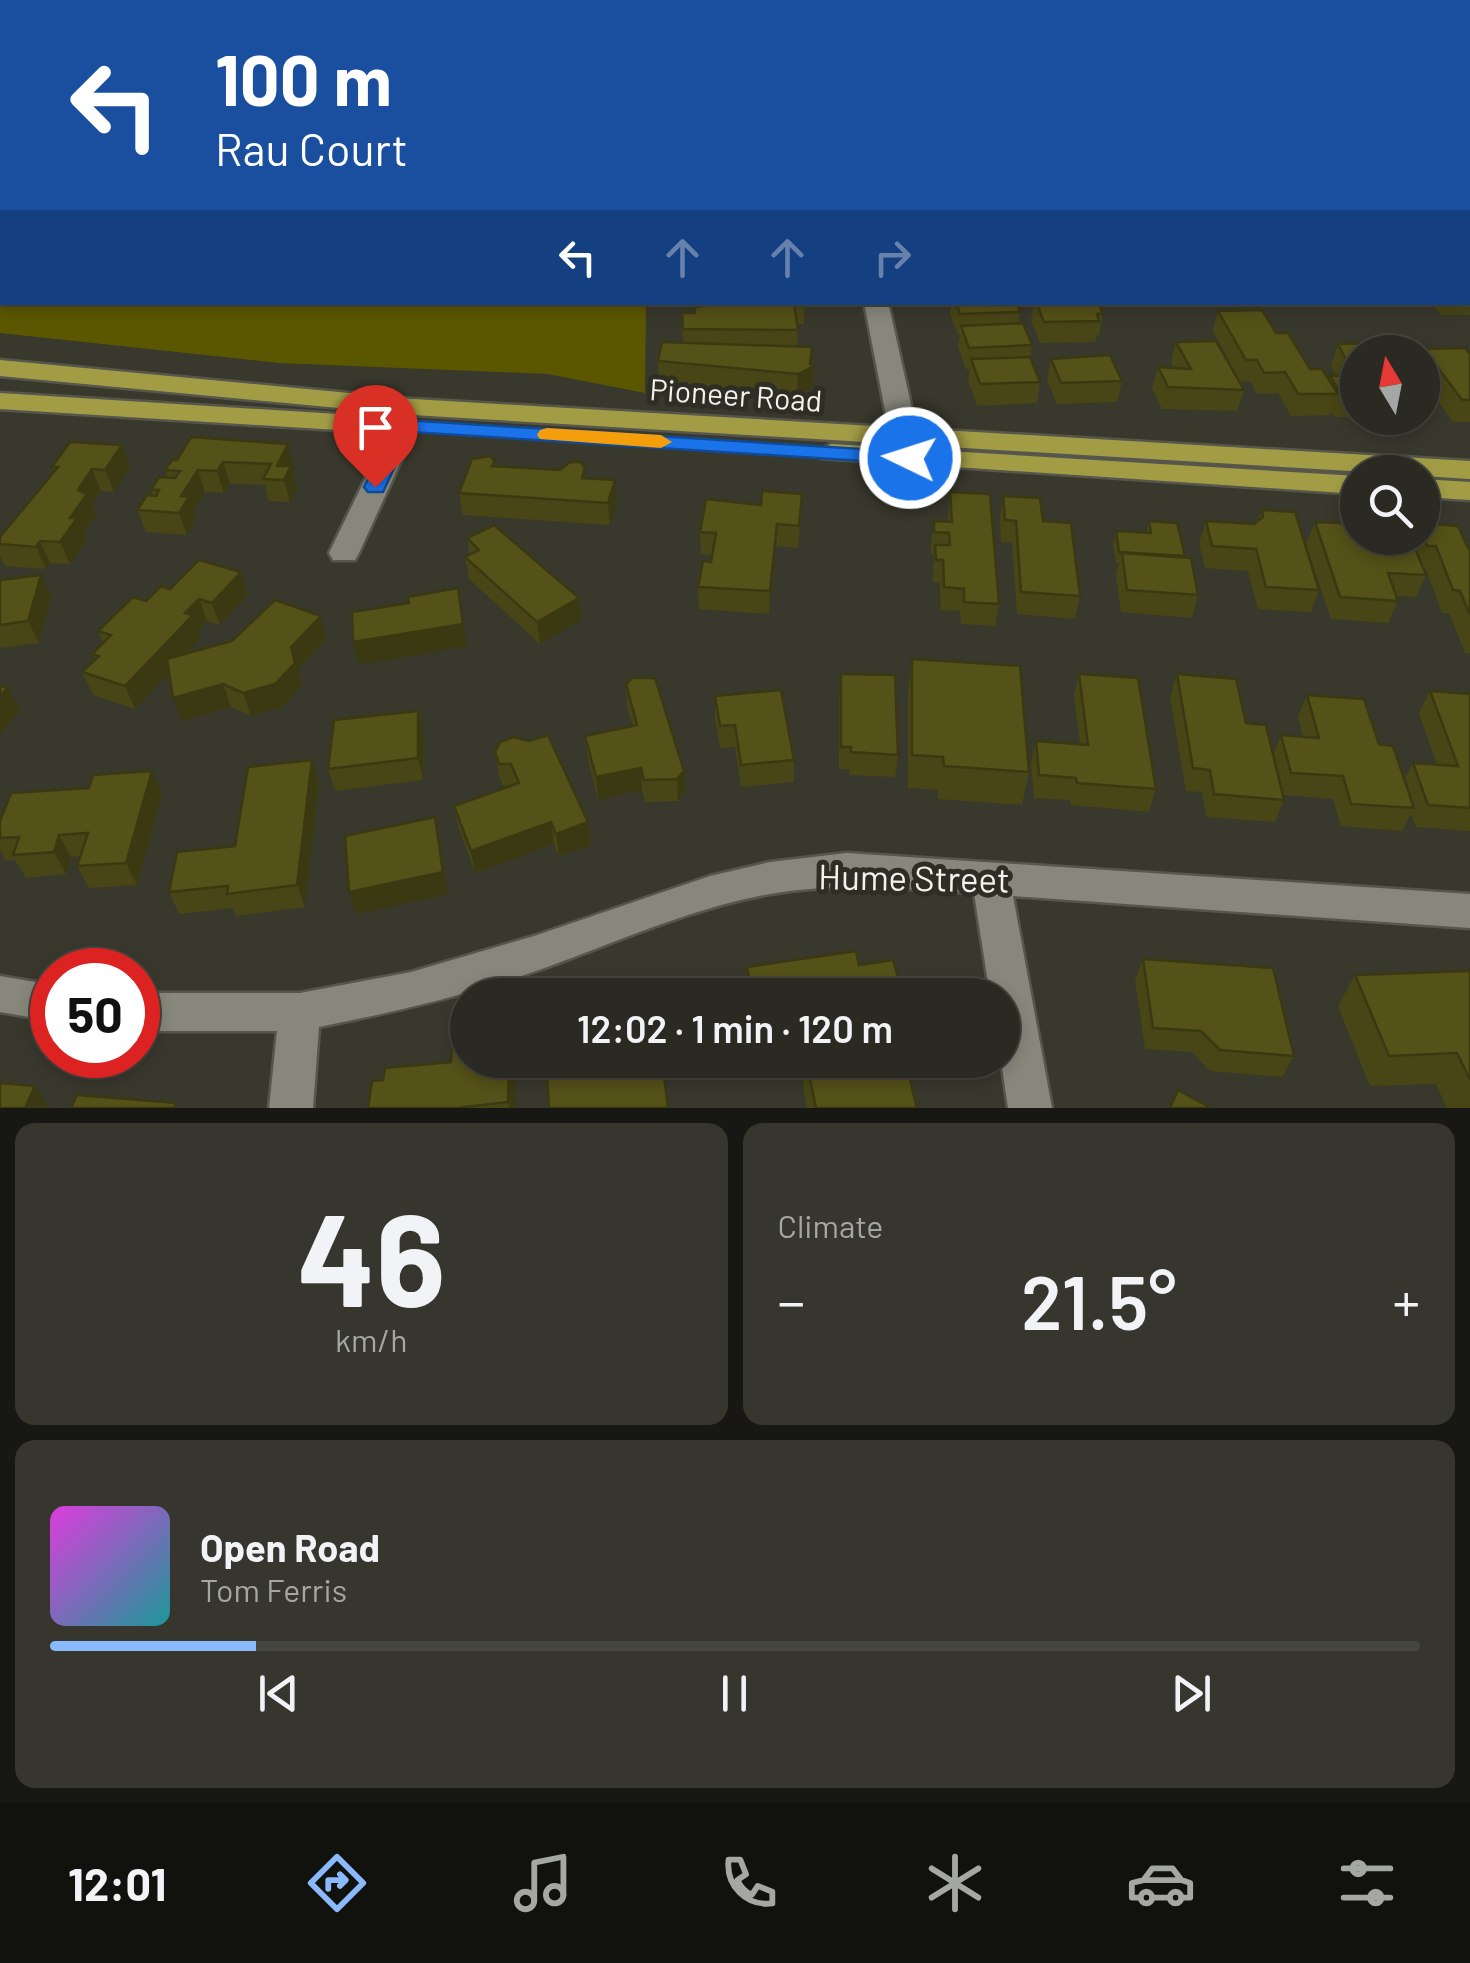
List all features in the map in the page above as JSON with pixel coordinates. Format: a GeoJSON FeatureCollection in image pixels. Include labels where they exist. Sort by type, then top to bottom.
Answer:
{"type":"FeatureCollection","features":[{"type":"Feature","properties":{"kind":"main road","name":"Pioneer Road"},"geometry":{"type":"LineString","coordinates":[[4,374],[408,416]]}},
{"type":"Feature","properties":{"kind":"main road","name":"Pioneer Road"},"geometry":{"type":"LineString","coordinates":[[0,400],[408,416],[907,447],[1340,483]]}},
{"type":"Feature","properties":{"kind":"main road","name":"Pioneer Road"},"geometry":{"type":"LineString","coordinates":[[907,447],[1470,470]]}},
{"type":"Feature","properties":{"kind":"main road"},"geometry":{"type":"LineString","coordinates":[[1440,489],[1470,491]]}},
{"type":"Feature","properties":{"kind":"street"},"geometry":{"type":"LineString","coordinates":[[877,305],[907,447]]}},
{"type":"Feature","properties":{"kind":"street"},"geometry":{"type":"LineString","coordinates":[[344,553],[408,416]]}},
{"type":"Feature","properties":{"kind":"street","name":"Hume Street"},"geometry":{"type":"LineString","coordinates":[[160,1012],[300,1012],[411,990],[534,954],[710,892],[770,878],[847,869],[1470,911]]}},
{"type":"Feature","properties":{"kind":"street"},"geometry":{"type":"LineString","coordinates":[[990,876],[1030,1108]]}},
{"type":"Feature","properties":{"kind":"street"},"geometry":{"type":"LineString","coordinates":[[0,994],[30,999]]}},
{"type":"Feature","properties":{"kind":"street"},"geometry":{"type":"LineString","coordinates":[[291,1108],[300,1012]]}},
{"type":"Feature","properties":{"kind":"shaded area"},"geometry":{"type":"Polygon","coordinates":[[[0,305],[646,305],[645,393],[548,374],[279,363],[0,333],[0,305]]]}},
{"type":"Feature","properties":{"kind":"building"},"geometry":{"type":"Polygon","coordinates":[[[794,305],[798,330],[683,329],[682,313],[695,313],[695,307],[794,305]]]}},
{"type":"Feature","properties":{"kind":"building"},"geometry":{"type":"Polygon","coordinates":[[[957,305],[1017,305],[1020,312],[960,314],[957,305]]]}},
{"type":"Feature","properties":{"kind":"building"},"geometry":{"type":"Polygon","coordinates":[[[1037,305],[1099,305],[1103,314],[1097,314],[1099,321],[1044,322],[1037,305]]]}},
{"type":"Feature","properties":{"kind":"building"},"geometry":{"type":"Polygon","coordinates":[[[1262,310],[1276,333],[1288,333],[1310,369],[1322,369],[1338,394],[1298,394],[1285,372],[1264,373],[1257,360],[1246,360],[1218,311],[1262,310]]]}},
{"type":"Feature","properties":{"kind":"building"},"geometry":{"type":"Polygon","coordinates":[[[1023,323],[1032,345],[969,348],[961,326],[1023,323]]]}},
{"type":"Feature","properties":{"kind":"building"},"geometry":{"type":"Polygon","coordinates":[[[1216,341],[1244,390],[1168,387],[1158,367],[1191,369],[1176,342],[1216,341]]]}},
{"type":"Feature","properties":{"kind":"building"},"geometry":{"type":"Polygon","coordinates":[[[662,342],[812,347],[810,364],[814,366],[798,374],[658,361],[662,342]]]}},
{"type":"Feature","properties":{"kind":"building"},"geometry":{"type":"Polygon","coordinates":[[[1465,348],[1470,354],[1470,400],[1462,400],[1440,370],[1440,349],[1465,348]]]}},
{"type":"Feature","properties":{"kind":"building"},"geometry":{"type":"Polygon","coordinates":[[[1110,355],[1122,381],[1061,383],[1051,359],[1110,355]]]}},
{"type":"Feature","properties":{"kind":"building"},"geometry":{"type":"Polygon","coordinates":[[[1030,357],[1040,382],[980,384],[971,359],[1030,357]]]}},
{"type":"Feature","properties":{"kind":"building"},"geometry":{"type":"Polygon","coordinates":[[[1330,376],[1340,376],[1340,393],[1330,376]]]}},
{"type":"Feature","properties":{"kind":"building"},"geometry":{"type":"Polygon","coordinates":[[[191,437],[288,444],[277,466],[291,466],[284,480],[263,479],[271,464],[223,462],[217,471],[198,470],[181,496],[189,497],[179,513],[137,510],[147,495],[156,496],[159,490],[151,490],[159,477],[175,478],[180,471],[165,470],[172,460],[177,460],[191,437]]]}},
{"type":"Feature","properties":{"kind":"building"},"geometry":{"type":"Polygon","coordinates":[[[70,442],[122,445],[105,470],[92,469],[78,490],[87,494],[70,518],[77,518],[60,542],[40,541],[36,547],[0,544],[0,537],[58,467],[52,467],[70,442]]]}},
{"type":"Feature","properties":{"kind":"building"},"geometry":{"type":"Polygon","coordinates":[[[490,456],[495,461],[492,466],[560,470],[570,462],[580,462],[585,467],[582,478],[615,480],[608,503],[459,493],[472,459],[490,456]]]}},
{"type":"Feature","properties":{"kind":"building"},"geometry":{"type":"Polygon","coordinates":[[[762,491],[802,494],[799,526],[777,524],[770,591],[698,587],[703,561],[711,562],[716,533],[700,532],[706,499],[761,505],[762,491]]]}},
{"type":"Feature","properties":{"kind":"building"},"geometry":{"type":"Polygon","coordinates":[[[950,492],[990,494],[999,604],[964,602],[964,589],[944,587],[943,560],[936,560],[935,545],[950,545],[949,533],[934,532],[934,521],[952,522],[950,492]]]}},
{"type":"Feature","properties":{"kind":"building"},"geometry":{"type":"Polygon","coordinates":[[[1003,496],[1040,498],[1043,521],[1071,523],[1080,596],[1021,592],[1016,521],[1005,520],[1003,496]]]}},
{"type":"Feature","properties":{"kind":"building"},"geometry":{"type":"Polygon","coordinates":[[[1262,510],[1295,512],[1319,590],[1266,587],[1256,549],[1212,546],[1206,521],[1254,524],[1263,517],[1262,510]]]}},
{"type":"Feature","properties":{"kind":"building"},"geometry":{"type":"Polygon","coordinates":[[[1149,521],[1177,523],[1185,556],[1119,552],[1116,531],[1151,533],[1149,521]]]}},
{"type":"Feature","properties":{"kind":"building"},"geometry":{"type":"Polygon","coordinates":[[[1315,522],[1340,523],[1340,555],[1418,555],[1426,575],[1388,573],[1398,601],[1340,597],[1315,522]]]}},
{"type":"Feature","properties":{"kind":"building"},"geometry":{"type":"Polygon","coordinates":[[[1440,524],[1458,526],[1470,548],[1470,615],[1460,591],[1453,590],[1439,555],[1440,524]]]}},
{"type":"Feature","properties":{"kind":"building"},"geometry":{"type":"Polygon","coordinates":[[[494,525],[579,598],[537,622],[465,557],[479,550],[467,538],[494,525]]]}},
{"type":"Feature","properties":{"kind":"building"},"geometry":{"type":"Polygon","coordinates":[[[1122,553],[1191,558],[1198,595],[1127,590],[1122,553]]]}},
{"type":"Feature","properties":{"kind":"building"},"geometry":{"type":"Polygon","coordinates":[[[199,560],[241,572],[212,603],[199,599],[185,613],[193,615],[125,686],[82,672],[99,656],[92,654],[111,635],[98,631],[133,597],[146,601],[161,586],[170,589],[199,560]]]}},
{"type":"Feature","properties":{"kind":"building"},"geometry":{"type":"Polygon","coordinates":[[[41,575],[28,621],[0,625],[0,580],[41,575]]]}},
{"type":"Feature","properties":{"kind":"building"},"geometry":{"type":"Polygon","coordinates":[[[458,588],[463,624],[353,642],[352,612],[409,603],[408,597],[458,588]]]}},
{"type":"Feature","properties":{"kind":"building"},"geometry":{"type":"Polygon","coordinates":[[[275,600],[321,616],[291,647],[295,663],[275,684],[243,693],[223,684],[173,698],[167,659],[232,641],[275,600]]]}},
{"type":"Feature","properties":{"kind":"building"},"geometry":{"type":"Polygon","coordinates":[[[912,659],[1020,666],[1029,772],[944,766],[943,757],[912,755],[912,659]]]}},
{"type":"Feature","properties":{"kind":"building"},"geometry":{"type":"Polygon","coordinates":[[[841,674],[895,675],[898,755],[851,752],[851,747],[841,747],[841,674]]]}},
{"type":"Feature","properties":{"kind":"building"},"geometry":{"type":"Polygon","coordinates":[[[1079,674],[1138,678],[1156,789],[1077,783],[1076,778],[1039,775],[1036,741],[1088,745],[1079,674]]]}},
{"type":"Feature","properties":{"kind":"building"},"geometry":{"type":"Polygon","coordinates":[[[1177,674],[1236,679],[1246,723],[1266,725],[1284,800],[1214,794],[1210,770],[1193,768],[1177,674]]]}},
{"type":"Feature","properties":{"kind":"building"},"geometry":{"type":"Polygon","coordinates":[[[632,678],[655,678],[684,771],[677,779],[644,780],[641,768],[596,777],[585,736],[637,725],[626,684],[632,678]]]}},
{"type":"Feature","properties":{"kind":"building"},"geometry":{"type":"Polygon","coordinates":[[[781,690],[794,760],[741,765],[735,725],[720,726],[715,696],[781,690]]]}},
{"type":"Feature","properties":{"kind":"building"},"geometry":{"type":"Polygon","coordinates":[[[1430,691],[1470,694],[1470,808],[1428,805],[1413,763],[1458,766],[1430,691]]]}},
{"type":"Feature","properties":{"kind":"building"},"geometry":{"type":"Polygon","coordinates":[[[1307,695],[1364,699],[1379,744],[1393,746],[1414,808],[1351,804],[1343,776],[1291,773],[1281,735],[1319,738],[1307,695]]]}},
{"type":"Feature","properties":{"kind":"building"},"geometry":{"type":"Polygon","coordinates":[[[418,711],[418,758],[328,769],[334,720],[418,711]]]}},
{"type":"Feature","properties":{"kind":"building"},"geometry":{"type":"Polygon","coordinates":[[[548,735],[588,822],[556,834],[551,822],[471,851],[454,806],[519,783],[511,764],[499,764],[495,752],[500,742],[514,737],[529,741],[548,735]]]}},
{"type":"Feature","properties":{"kind":"building"},"geometry":{"type":"Polygon","coordinates":[[[312,760],[297,885],[227,894],[228,886],[169,892],[177,852],[235,846],[248,767],[312,760]]]}},
{"type":"Feature","properties":{"kind":"building"},"geometry":{"type":"Polygon","coordinates":[[[152,771],[126,863],[77,866],[88,833],[59,835],[54,852],[13,855],[19,837],[0,838],[0,821],[11,793],[89,788],[93,775],[152,771]]]}},
{"type":"Feature","properties":{"kind":"building"},"geometry":{"type":"Polygon","coordinates":[[[435,817],[443,872],[349,892],[345,836],[435,817]]]}},
{"type":"Feature","properties":{"kind":"building"},"geometry":{"type":"Polygon","coordinates":[[[856,951],[859,965],[893,960],[898,978],[749,978],[747,967],[856,951]]]}},
{"type":"Feature","properties":{"kind":"building"},"geometry":{"type":"Polygon","coordinates":[[[1143,959],[1273,968],[1294,1056],[1220,1050],[1201,1031],[1153,1028],[1143,959]]]}},
{"type":"Feature","properties":{"kind":"building"},"geometry":{"type":"Polygon","coordinates":[[[1470,971],[1470,1080],[1457,1053],[1389,1056],[1355,975],[1470,971]]]}},
{"type":"Feature","properties":{"kind":"building"},"geometry":{"type":"Polygon","coordinates":[[[450,1062],[450,1078],[509,1078],[508,1102],[457,1108],[368,1108],[372,1081],[383,1080],[385,1068],[450,1062]]]}},
{"type":"Feature","properties":{"kind":"building"},"geometry":{"type":"Polygon","coordinates":[[[547,1078],[664,1078],[668,1108],[549,1108],[547,1078]]]}},
{"type":"Feature","properties":{"kind":"building"},"geometry":{"type":"Polygon","coordinates":[[[810,1078],[910,1078],[917,1108],[816,1108],[810,1078]]]}},
{"type":"Feature","properties":{"kind":"building"},"geometry":{"type":"Polygon","coordinates":[[[0,1083],[35,1086],[25,1108],[0,1108],[0,1083]]]}},
{"type":"Feature","properties":{"kind":"building"},"geometry":{"type":"Polygon","coordinates":[[[1178,1090],[1211,1108],[1170,1108],[1178,1090]]]}},
{"type":"Feature","properties":{"kind":"building"},"geometry":{"type":"Polygon","coordinates":[[[77,1095],[176,1103],[174,1108],[71,1108],[77,1095]]]}},
{"type":"Feature","properties":{"kind":"slow traffic"},"geometry":{"type":"LineString","coordinates":[[547,435],[661,442]]}},
{"type":"Feature","properties":{"kind":"route"},"geometry":{"type":"LineString","coordinates":[[375,487],[404,426],[910,458]]}}]}
